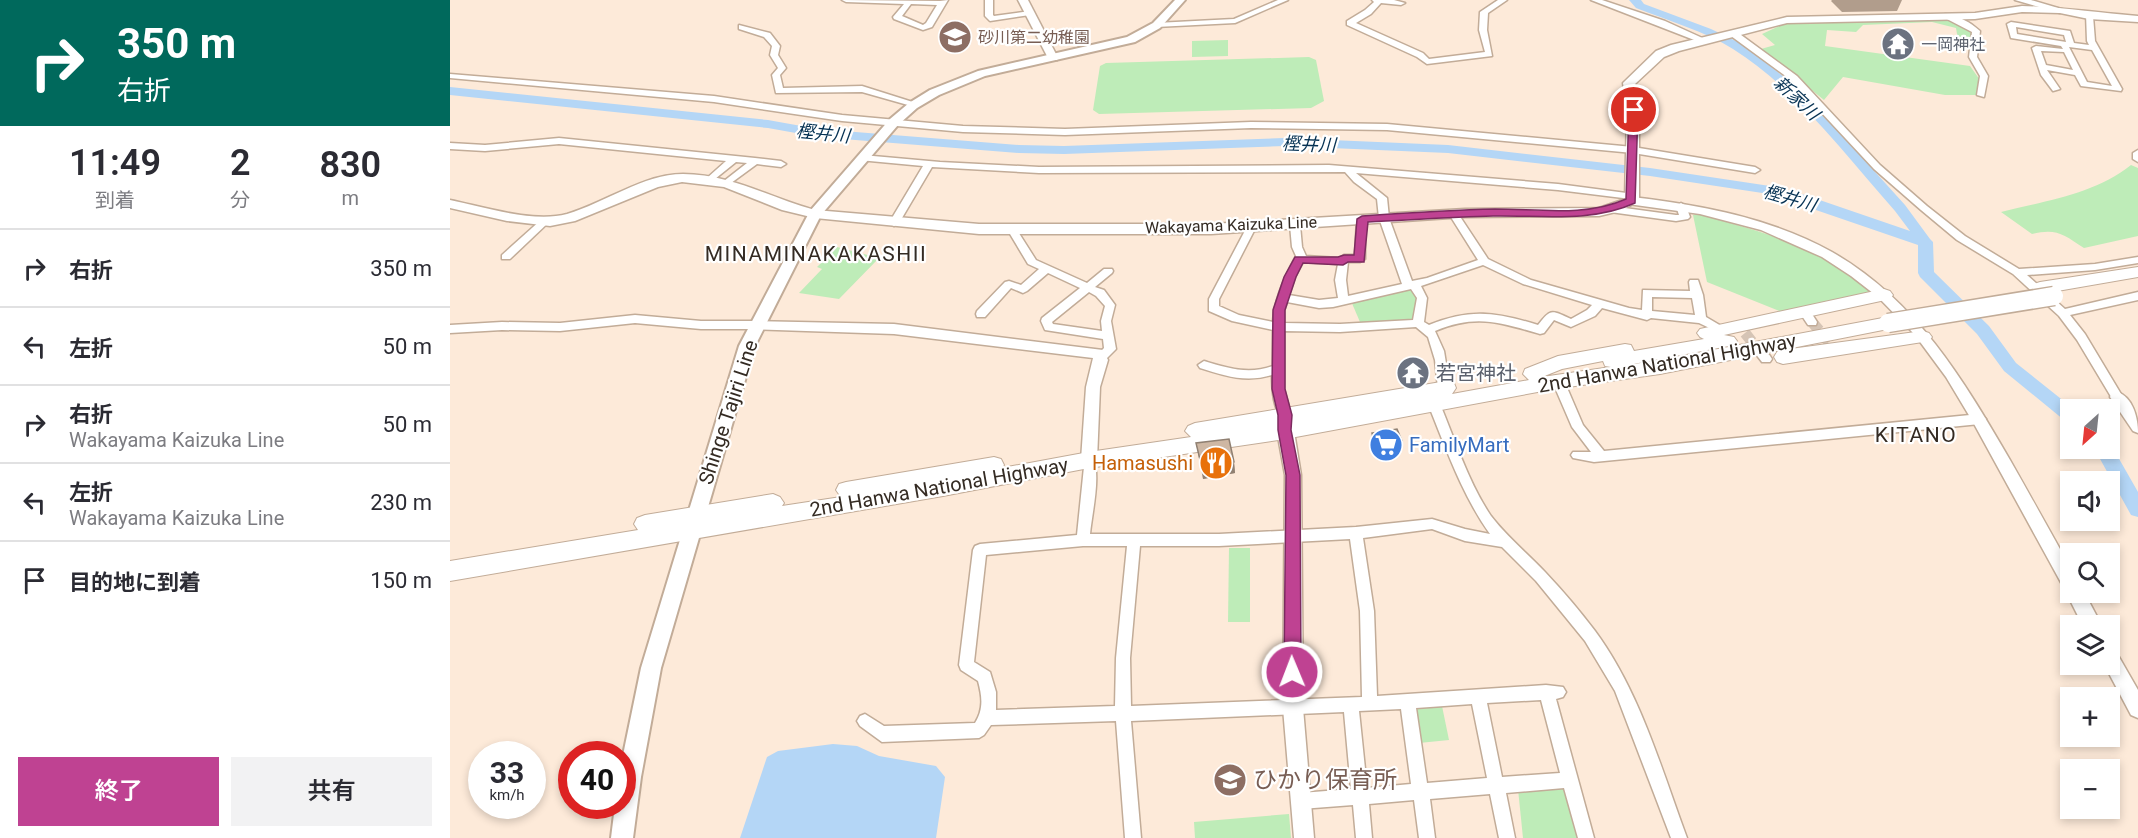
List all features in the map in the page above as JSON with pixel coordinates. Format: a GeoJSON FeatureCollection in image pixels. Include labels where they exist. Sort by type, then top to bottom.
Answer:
{"type":"FeatureCollection","features":[{"type":"Feature","properties":{"kind":"highway","name":"2nd Hanwa National Highway"},"geometry":{"type":"LineString","coordinates":[[1439,396],[1532,374],[2047,292],[2138,272]]}},
{"type":"Feature","properties":{"kind":"highway","name":"2nd Hanwa National Highway"},"geometry":{"type":"LineString","coordinates":[[2047,292],[2138,282]]}},
{"type":"Feature","properties":{"kind":"highway"},"geometry":{"type":"LineString","coordinates":[[1532,374],[1558,363],[1722,330],[1743,329],[1808,318],[1884,295]]}},
{"type":"Feature","properties":{"kind":"highway","name":"2nd Hanwa National Highway"},"geometry":{"type":"LineString","coordinates":[[450,558],[692,523],[1439,396],[1660,367],[1884,319]]}},
{"type":"Feature","properties":{"kind":"highway"},"geometry":{"type":"LineString","coordinates":[[1556,382],[1580,386],[1832,346],[1923,337]]}},
{"type":"Feature","properties":{"kind":"highway","name":"2nd Hanwa National Highway"},"geometry":{"type":"LineString","coordinates":[[450,571],[692,523]]}},
{"type":"Feature","properties":{"kind":"main road","name":"Shinge Tajiri Line"},"geometry":{"type":"LineString","coordinates":[[622,838],[641,711],[692,523],[747,346],[815,214],[894,123],[915,104],[941,88],[969,78],[1119,44],[1156,25],[1180,0]]}},
{"type":"Feature","properties":{"kind":"main road"},"geometry":{"type":"LineString","coordinates":[[1631,198],[1634,110],[1629,82],[1660,54],[1787,20],[1976,16],[2011,9],[2060,10],[2089,16],[2138,19]]}},
{"type":"Feature","properties":{"kind":"main road","name":"Wakayama Kaizuka Line"},"geometry":{"type":"LineString","coordinates":[[450,204],[507,217],[544,221],[570,218],[666,181],[682,178],[727,183],[787,207],[815,214],[894,223],[1012,229],[1153,227],[1211,229],[1454,214],[1572,214],[1610,209],[1631,198]]}},
{"type":"Feature","properties":{"kind":"street"},"geometry":{"type":"LineString","coordinates":[[846,0],[943,1]]}},
{"type":"Feature","properties":{"kind":"street"},"geometry":{"type":"LineString","coordinates":[[989,0],[989,16],[993,19]]}},
{"type":"Feature","properties":{"kind":"street"},"geometry":{"type":"LineString","coordinates":[[1023,0],[1053,58]]}},
{"type":"Feature","properties":{"kind":"street"},"geometry":{"type":"LineString","coordinates":[[1156,25],[1235,21],[1284,0]]}},
{"type":"Feature","properties":{"kind":"street"},"geometry":{"type":"LineString","coordinates":[[1401,3],[1378,0],[1368,12],[1350,23],[1431,62],[1489,54],[1483,30],[1484,12],[1503,0]]}},
{"type":"Feature","properties":{"kind":"street"},"geometry":{"type":"LineString","coordinates":[[1595,0],[1617,3],[1706,41]]}},
{"type":"Feature","properties":{"kind":"street"},"geometry":{"type":"LineString","coordinates":[[2023,0],[2060,10]]}},
{"type":"Feature","properties":{"kind":"street"},"geometry":{"type":"LineString","coordinates":[[909,2],[897,17],[923,28],[929,25],[943,1]]}},
{"type":"Feature","properties":{"kind":"street"},"geometry":{"type":"LineString","coordinates":[[992,31],[989,23],[993,19],[1030,14]]}},
{"type":"Feature","properties":{"kind":"street"},"geometry":{"type":"LineString","coordinates":[[1948,16],[1976,31],[1973,57],[1984,76],[1981,95]]}},
{"type":"Feature","properties":{"kind":"street"},"geometry":{"type":"LineString","coordinates":[[2067,47],[2014,36],[2011,24],[2067,33],[2067,47],[2084,84],[2118,89],[2091,38],[2089,16]]}},
{"type":"Feature","properties":{"kind":"street"},"geometry":{"type":"LineString","coordinates":[[742,27],[767,35],[776,46],[774,55],[782,68],[776,75],[779,91],[862,89],[915,104]]}},
{"type":"Feature","properties":{"kind":"street"},"geometry":{"type":"LineString","coordinates":[[1732,35],[1794,78],[1877,167],[1924,208],[1960,238],[2017,272],[2063,313],[2138,426]]}},
{"type":"Feature","properties":{"kind":"street"},"geometry":{"type":"LineString","coordinates":[[2056,89],[2045,75],[2036,48],[2096,48]]}},
{"type":"Feature","properties":{"kind":"street"},"geometry":{"type":"LineString","coordinates":[[2043,67],[2078,73]]}},
{"type":"Feature","properties":{"kind":"street"},"geometry":{"type":"LineString","coordinates":[[450,76],[704,98],[842,118],[963,129],[1065,132],[1318,124],[1398,128],[1633,152],[1755,170]]}},
{"type":"Feature","properties":{"kind":"street"},"geometry":{"type":"LineString","coordinates":[[450,146],[485,148],[559,141],[781,164]]}},
{"type":"Feature","properties":{"kind":"street"},"geometry":{"type":"LineString","coordinates":[[2138,153],[2138,159]]}},
{"type":"Feature","properties":{"kind":"street"},"geometry":{"type":"LineString","coordinates":[[863,157],[929,164],[1062,171],[1301,168],[1558,187],[1730,216],[1787,235],[1828,256],[1861,277],[1884,295],[1923,337],[1963,390],[2060,565]]}},
{"type":"Feature","properties":{"kind":"street"},"geometry":{"type":"LineString","coordinates":[[710,180],[734,159]]}},
{"type":"Feature","properties":{"kind":"street"},"geometry":{"type":"LineString","coordinates":[[727,183],[755,161]]}},
{"type":"Feature","properties":{"kind":"street"},"geometry":{"type":"LineString","coordinates":[[894,223],[929,164]]}},
{"type":"Feature","properties":{"kind":"street"},"geometry":{"type":"LineString","coordinates":[[1347,170],[1382,198],[1384,218],[1411,285],[1422,298],[1418,324]]}},
{"type":"Feature","properties":{"kind":"street"},"geometry":{"type":"LineString","coordinates":[[1610,209],[1676,218],[1685,217],[1681,206]]}},
{"type":"Feature","properties":{"kind":"street"},"geometry":{"type":"LineString","coordinates":[[1454,214],[1484,261],[1527,282],[1647,316],[1701,319],[1722,330]]}},
{"type":"Feature","properties":{"kind":"street"},"geometry":{"type":"LineString","coordinates":[[1300,259],[1343,261],[1344,258],[1360,259],[1362,219]]}},
{"type":"Feature","properties":{"kind":"street"},"geometry":{"type":"LineString","coordinates":[[506,257],[544,221]]}},
{"type":"Feature","properties":{"kind":"street"},"geometry":{"type":"LineString","coordinates":[[1295,225],[1297,247],[1301,256],[1279,310],[1281,328],[1278,389],[1293,475],[1293,708],[1304,838]]}},
{"type":"Feature","properties":{"kind":"street"},"geometry":{"type":"LineString","coordinates":[[1251,227],[1212,305],[1213,308],[1231,317],[1281,328],[1418,324],[1429,329],[1436,338],[1439,396],[1471,491],[1485,517],[1504,542],[1541,577],[1590,636],[1621,687],[1641,732],[1679,838]]}},
{"type":"Feature","properties":{"kind":"street"},"geometry":{"type":"LineString","coordinates":[[1012,229],[1029,258],[1089,286],[1100,293],[1110,305],[1106,321],[1110,349],[1101,357],[1093,387],[1090,477],[1083,540]]}},
{"type":"Feature","properties":{"kind":"street"},"geometry":{"type":"LineString","coordinates":[[2017,272],[2095,267],[2138,260]]}},
{"type":"Feature","properties":{"kind":"street"},"geometry":{"type":"LineString","coordinates":[[1343,261],[1339,285],[1344,300]]}},
{"type":"Feature","properties":{"kind":"street"},"geometry":{"type":"LineString","coordinates":[[1283,298],[1319,304],[1344,300],[1429,282],[1484,261]]}},
{"type":"Feature","properties":{"kind":"street"},"geometry":{"type":"LineString","coordinates":[[981,314],[1009,284],[1023,289],[1047,268]]}},
{"type":"Feature","properties":{"kind":"street"},"geometry":{"type":"LineString","coordinates":[[1108,271],[1046,321],[1049,327],[1108,336]]}},
{"type":"Feature","properties":{"kind":"street"},"geometry":{"type":"LineString","coordinates":[[1694,282],[1701,319]]}},
{"type":"Feature","properties":{"kind":"street"},"geometry":{"type":"LineString","coordinates":[[1647,316],[1647,293],[1698,295]]}},
{"type":"Feature","properties":{"kind":"street"},"geometry":{"type":"LineString","coordinates":[[2063,313],[2138,296]]}},
{"type":"Feature","properties":{"kind":"street"},"geometry":{"type":"LineString","coordinates":[[1429,329],[1452,319],[1483,316],[1503,319],[1540,330],[1552,315],[1571,323],[1591,313],[1599,304]]}},
{"type":"Feature","properties":{"kind":"street"},"geometry":{"type":"LineString","coordinates":[[450,329],[502,326],[560,327],[635,319],[701,325],[894,328],[1091,352],[1101,357]]}},
{"type":"Feature","properties":{"kind":"street"},"geometry":{"type":"LineString","coordinates":[[1204,365],[1249,376],[1258,376],[1279,368]]}},
{"type":"Feature","properties":{"kind":"street"},"geometry":{"type":"LineString","coordinates":[[1556,382],[1578,427],[1601,456]]}},
{"type":"Feature","properties":{"kind":"street"},"geometry":{"type":"LineString","coordinates":[[1577,455],[1601,456],[1980,419]]}},
{"type":"Feature","properties":{"kind":"street"},"geometry":{"type":"LineString","coordinates":[[865,721],[882,734],[979,730],[988,718],[990,700],[985,677],[966,665],[980,550],[1083,540],[1219,540],[1356,532],[1432,524],[1465,535],[1504,542]]}},
{"type":"Feature","properties":{"kind":"street"},"geometry":{"type":"LineString","coordinates":[[1356,532],[1367,611],[1370,704]]}},
{"type":"Feature","properties":{"kind":"street"},"geometry":{"type":"LineString","coordinates":[[1133,838],[1123,713],[1123,658],[1134,540]]}},
{"type":"Feature","properties":{"kind":"street"},"geometry":{"type":"LineString","coordinates":[[2119,675],[2138,709]]}},
{"type":"Feature","properties":{"kind":"street"},"geometry":{"type":"LineString","coordinates":[[988,718],[1293,708],[1552,692],[1570,780],[1586,838]]}},
{"type":"Feature","properties":{"kind":"street"},"geometry":{"type":"LineString","coordinates":[[1478,697],[1507,838]]}},
{"type":"Feature","properties":{"kind":"street"},"geometry":{"type":"LineString","coordinates":[[1408,702],[1427,838]]}},
{"type":"Feature","properties":{"kind":"street"},"geometry":{"type":"LineString","coordinates":[[1351,705],[1364,838]]}},
{"type":"Feature","properties":{"kind":"street"},"geometry":{"type":"LineString","coordinates":[[1301,801],[1570,780]]}},
{"type":"Feature","properties":{"kind":"green space"},"geometry":{"type":"Polygon","coordinates":[[[1947,19],[1971,29],[1971,45],[1958,40],[1956,28],[1932,22],[1863,25],[1856,32],[1827,30],[1825,46],[1970,66],[1980,80],[1976,95],[1945,95],[1843,77],[1824,100],[1761,49],[1775,45],[1762,34],[1786,23],[1947,19]]]}},
{"type":"Feature","properties":{"kind":"green space"},"geometry":{"type":"Polygon","coordinates":[[[1228,40],[1228,56],[1192,57],[1192,41],[1228,40]]]}},
{"type":"Feature","properties":{"kind":"green space"},"geometry":{"type":"Polygon","coordinates":[[[1309,57],[1316,60],[1324,101],[1311,108],[1099,114],[1093,110],[1100,66],[1106,63],[1309,57]]]}},
{"type":"Feature","properties":{"kind":"green space"},"geometry":{"type":"Polygon","coordinates":[[[2131,165],[2138,168],[2138,236],[2084,248],[2053,232],[2032,234],[2001,212],[2086,190],[2117,175],[2131,165]]]}},
{"type":"Feature","properties":{"kind":"green space"},"geometry":{"type":"Polygon","coordinates":[[[1698,214],[1792,243],[1815,253],[1857,279],[1874,295],[1787,314],[1707,282],[1693,215],[1698,214]]]}},
{"type":"Feature","properties":{"kind":"green space"},"geometry":{"type":"Polygon","coordinates":[[[837,247],[879,258],[839,299],[799,293],[822,269],[817,267],[837,247]]]}},
{"type":"Feature","properties":{"kind":"green space"},"geometry":{"type":"Polygon","coordinates":[[[1412,287],[1420,299],[1414,322],[1360,322],[1351,301],[1412,287]]]}},
{"type":"Feature","properties":{"kind":"green space"},"geometry":{"type":"Polygon","coordinates":[[[1229,548],[1250,548],[1250,622],[1228,622],[1229,548]]]}},
{"type":"Feature","properties":{"kind":"green space"},"geometry":{"type":"Polygon","coordinates":[[[1442,706],[1449,740],[1419,743],[1414,714],[1419,707],[1442,706]]]}},
{"type":"Feature","properties":{"kind":"green space"},"geometry":{"type":"Polygon","coordinates":[[[1567,784],[1582,838],[1523,838],[1518,789],[1567,784]]]}},
{"type":"Feature","properties":{"kind":"green space"},"geometry":{"type":"Polygon","coordinates":[[[1289,814],[1291,838],[1195,838],[1194,822],[1289,814]]]}},
{"type":"Feature","properties":{"kind":"water"},"geometry":{"type":"Polygon","coordinates":[[[833,744],[857,746],[879,756],[936,766],[945,777],[936,838],[740,838],[767,757],[778,751],[833,744]]]}},
{"type":"Feature","properties":{"kind":"building"},"geometry":{"type":"Polygon","coordinates":[[[1397,429],[1402,441],[1376,446],[1372,433],[1397,429]]]}},
{"type":"Feature","properties":{"kind":"building"},"geometry":{"type":"Polygon","coordinates":[[[1229,439],[1234,462],[1202,468],[1196,443],[1229,439]]]}},
{"type":"Feature","properties":{"kind":"waterway","name":"新家川"},"geometry":{"type":"LineString","coordinates":[[1635,0],[1640,6],[1707,31],[1738,47],[1798,94],[1900,208],[1925,242]]}},
{"type":"Feature","properties":{"kind":"waterway","name":"樫井川"},"geometry":{"type":"LineString","coordinates":[[450,91],[768,124],[818,133],[1019,149],[1064,150],[1284,142],[1448,149],[1650,172],[1770,190],[1800,198],[1925,242]]}},
{"type":"Feature","properties":{"kind":"waterway","name":"樫井川"},"geometry":{"type":"LineString","coordinates":[[1925,242],[1926,273],[1983,330],[2010,367],[2060,407]]}},
{"type":"Feature","properties":{"kind":"waterway","name":"樫井川"},"geometry":{"type":"LineString","coordinates":[[2109,459],[2138,509]]}},
{"type":"Feature","properties":{"kind":"tunnel"},"geometry":{"type":"LineString","coordinates":[[1812,322],[1829,342]]}},
{"type":"Feature","properties":{"kind":"tunnel"},"geometry":{"type":"LineString","coordinates":[[1745,333],[1761,353]]}},
{"type":"Feature","properties":{"kind":"place","name":"砂川第二幼稚園"},"geometry":{"type":"Point","coordinates":[955,37]}},
{"type":"Feature","properties":{"kind":"place","name":"一岡神社"},"geometry":{"type":"Point","coordinates":[1898,44]}},
{"type":"Feature","properties":{"kind":"place","name":"若宮神社"},"geometry":{"type":"Point","coordinates":[1413,373]}},
{"type":"Feature","properties":{"kind":"place","name":"FamilyMart"},"geometry":{"type":"Point","coordinates":[1386,445]}},
{"type":"Feature","properties":{"kind":"place","name":"Hamasushi"},"geometry":{"type":"Point","coordinates":[1216,463]}},
{"type":"Feature","properties":{"kind":"place","name":"ひかり保育所"},"geometry":{"type":"Point","coordinates":[1230,780]}},
{"type":"Feature","properties":{"kind":"district","name":"MINAMINAKAKASHII"},"geometry":{"type":"Point","coordinates":[816,254]}},
{"type":"Feature","properties":{"kind":"district","name":"KITANO"},"geometry":{"type":"Point","coordinates":[1916,435]}},
{"type":"Feature","properties":{"kind":"route"},"geometry":{"type":"LineString","coordinates":[[1292,672],[1293,475],[1285,430],[1285,415],[1278,389],[1281,328],[1279,310],[1290,277],[1300,259],[1343,261],[1344,258],[1360,259],[1362,219],[1465,213],[1599,212],[1632,201],[1634,110]]}}]}
